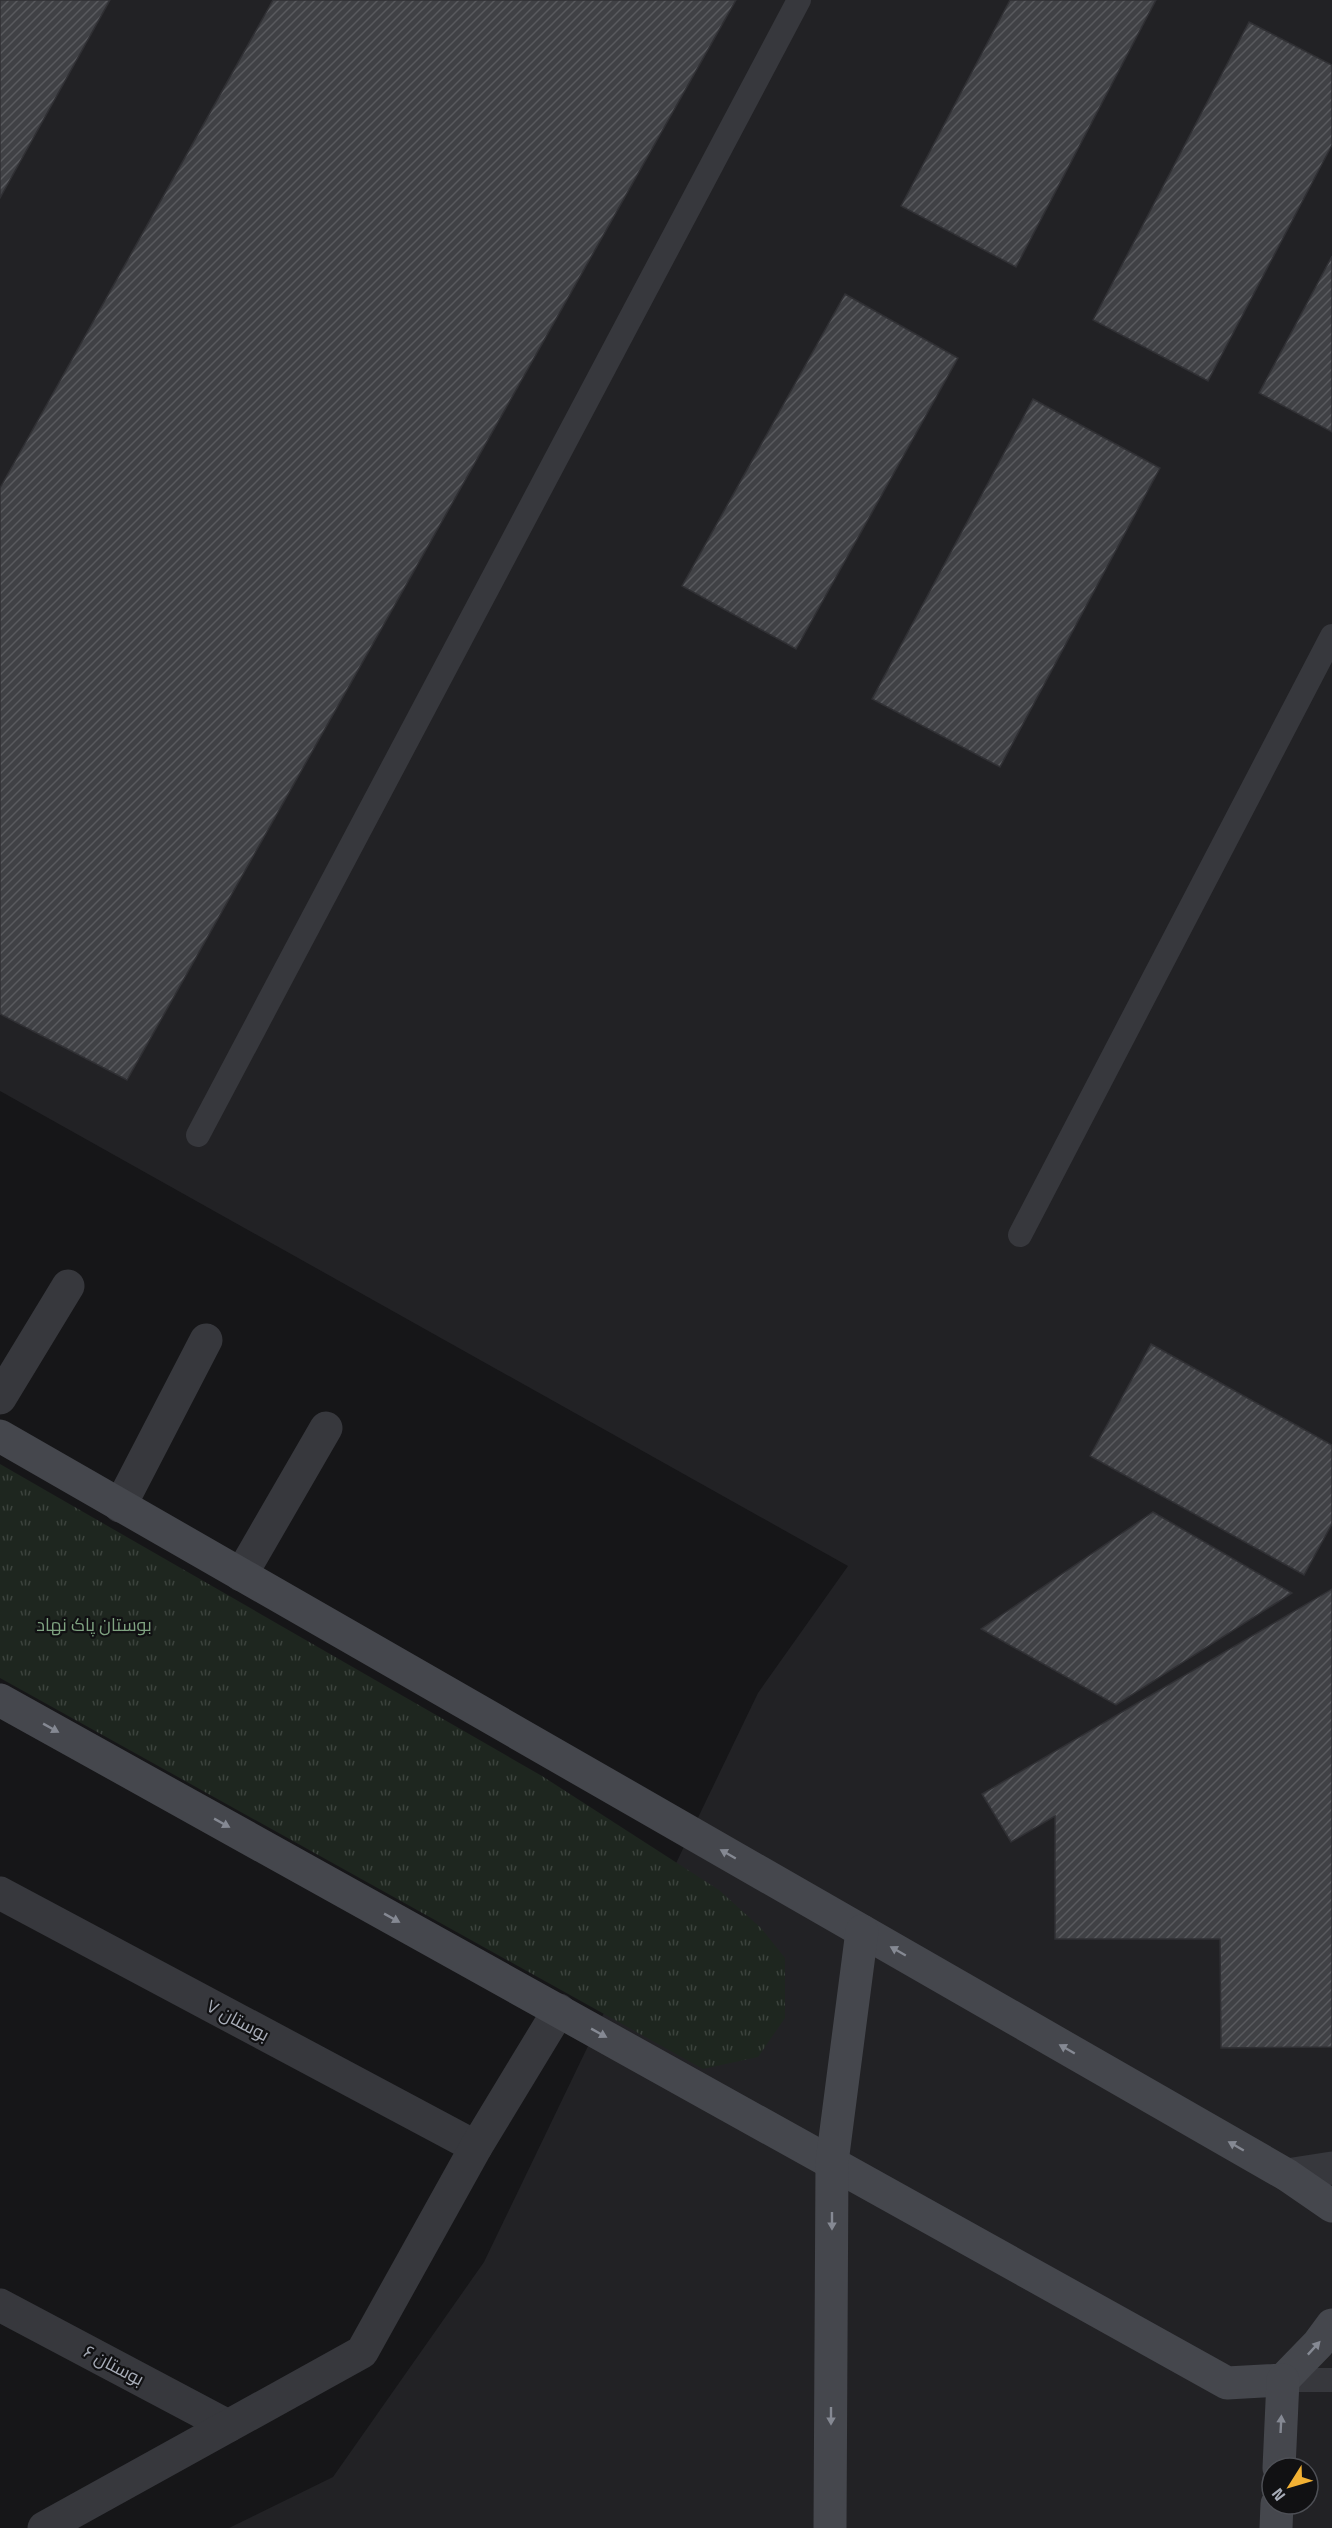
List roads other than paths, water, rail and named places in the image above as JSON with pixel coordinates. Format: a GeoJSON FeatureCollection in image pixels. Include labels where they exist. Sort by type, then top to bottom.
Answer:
{"type":"FeatureCollection","features":[{"type":"Feature","properties":{"kind":"street"},"geometry":{"type":"LineString","coordinates":[[0,1398],[69,1286]]}},
{"type":"Feature","properties":{"kind":"street"},"geometry":{"type":"LineString","coordinates":[[120,1506],[206,1340]]}},
{"type":"Feature","properties":{"kind":"street"},"geometry":{"type":"LineString","coordinates":[[241,1575],[326,1428]]}},
{"type":"Feature","properties":{"kind":"street"},"geometry":{"type":"LineString","coordinates":[[0,1436],[1287,2175],[1332,2206]]}},
{"type":"Feature","properties":{"kind":"street"},"geometry":{"type":"LineString","coordinates":[[0,1700],[1227,2383],[1283,2380]]}},
{"type":"Feature","properties":{"kind":"street","name":"بوستان ۷"},"geometry":{"type":"LineString","coordinates":[[0,1893],[476,2147]]}},
{"type":"Feature","properties":{"kind":"street"},"geometry":{"type":"LineString","coordinates":[[830,2528],[832,2162],[862,1931]]}},
{"type":"Feature","properties":{"kind":"street"},"geometry":{"type":"LineString","coordinates":[[44,2528],[362,2352],[476,2147],[559,2010]]}},
{"type":"Feature","properties":{"kind":"street"},"geometry":{"type":"LineString","coordinates":[[1287,2175],[1332,2168]]}},
{"type":"Feature","properties":{"kind":"street","name":"بوستان ۶"},"geometry":{"type":"LineString","coordinates":[[0,2305],[228,2426]]}},
{"type":"Feature","properties":{"kind":"street"},"geometry":{"type":"LineString","coordinates":[[1280,2456],[1283,2380],[1318,2344],[1332,2325]]}},
{"type":"Feature","properties":{"kind":"lane"},"geometry":{"type":"LineString","coordinates":[[198,1135],[799,0]]}},
{"type":"Feature","properties":{"kind":"lane"},"geometry":{"type":"LineString","coordinates":[[1020,1234],[1332,636]]}},
{"type":"Feature","properties":{"kind":"lane"},"geometry":{"type":"LineString","coordinates":[[1283,2380],[1332,2380]]}},
{"type":"Feature","properties":{"kind":"park label","name":"بوستان پاک نهاد"},"geometry":{"type":"Point","coordinates":[94,1624]}}]}
